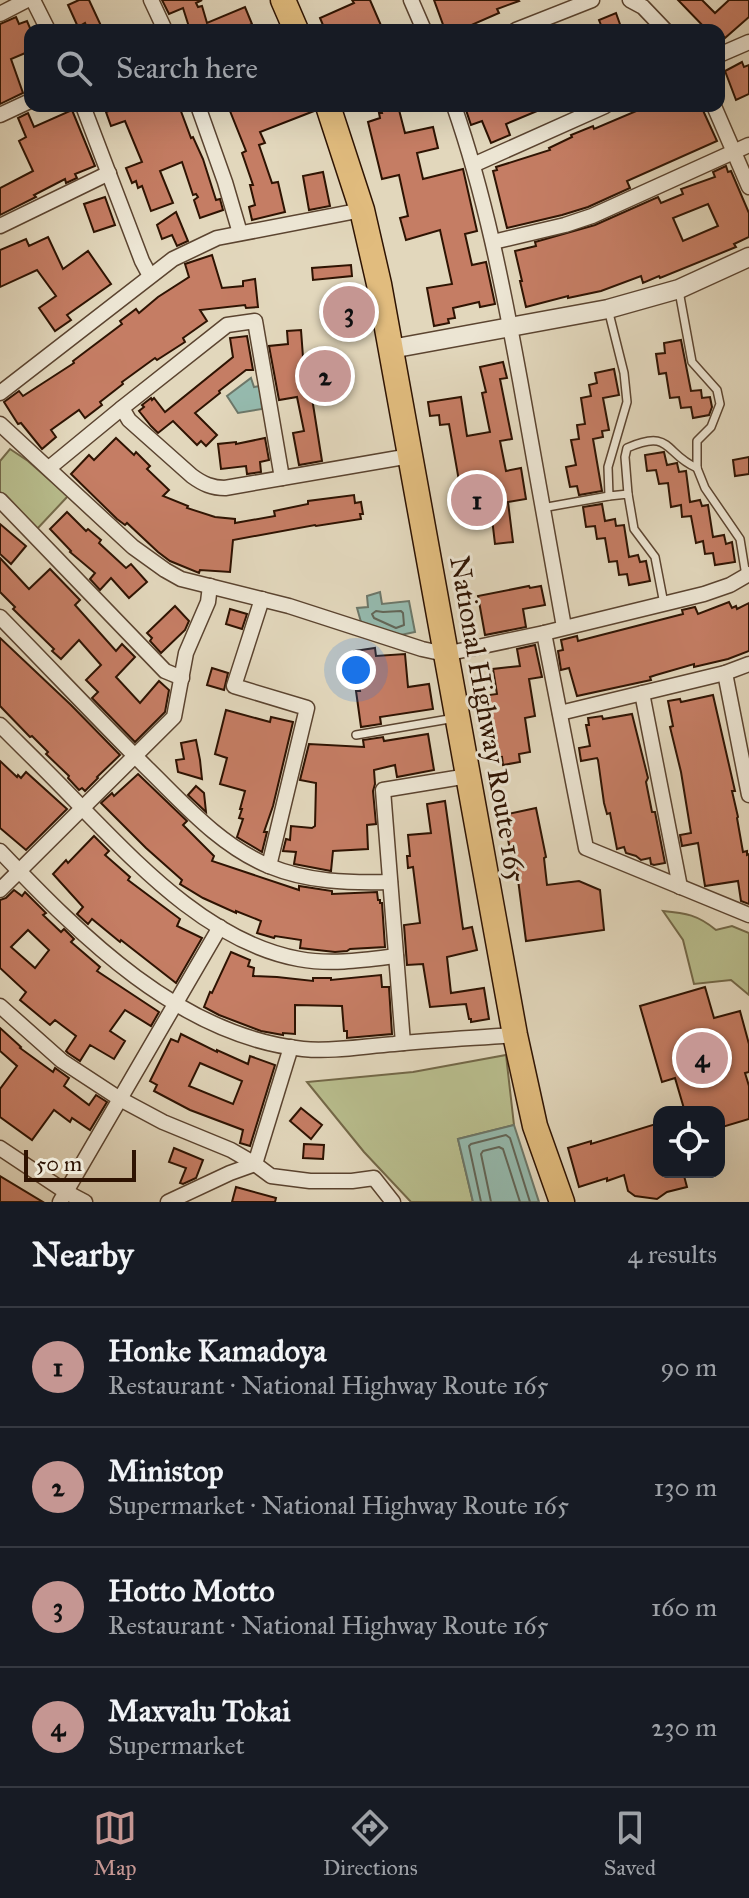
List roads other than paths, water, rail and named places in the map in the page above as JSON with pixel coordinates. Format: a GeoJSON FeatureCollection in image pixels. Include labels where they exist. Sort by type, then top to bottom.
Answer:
{"type":"FeatureCollection","features":[{"type":"Feature","properties":{"kind":"highway"},"geometry":{"type":"LineString","coordinates":[[283,0],[293,24]]}},
{"type":"Feature","properties":{"kind":"highway","name":"National Highway Route 165"},"geometry":{"type":"LineString","coordinates":[[331,112],[362,210],[391,349],[515,1035],[535,1126],[562,1202]]}},
{"type":"Feature","properties":{"kind":"street"},"geometry":{"type":"LineString","coordinates":[[0,14],[27,0]]}},
{"type":"Feature","properties":{"kind":"street"},"geometry":{"type":"LineString","coordinates":[[33,0],[45,24]]}},
{"type":"Feature","properties":{"kind":"street"},"geometry":{"type":"LineString","coordinates":[[151,0],[162,24]]}},
{"type":"Feature","properties":{"kind":"street"},"geometry":{"type":"LineString","coordinates":[[411,0],[421,24]]}},
{"type":"Feature","properties":{"kind":"street"},"geometry":{"type":"LineString","coordinates":[[531,24],[592,0]]}},
{"type":"Feature","properties":{"kind":"street"},"geometry":{"type":"LineString","coordinates":[[630,0],[643,7],[659,24]]}},
{"type":"Feature","properties":{"kind":"street"},"geometry":{"type":"LineString","coordinates":[[725,52],[749,42]]}},
{"type":"Feature","properties":{"kind":"street"},"geometry":{"type":"LineString","coordinates":[[0,115],[24,104]]}},
{"type":"Feature","properties":{"kind":"street"},"geometry":{"type":"LineString","coordinates":[[85,112],[150,276]]}},
{"type":"Feature","properties":{"kind":"street"},"geometry":{"type":"LineString","coordinates":[[200,112],[240,233]]}},
{"type":"Feature","properties":{"kind":"street"},"geometry":{"type":"LineString","coordinates":[[456,112],[493,242],[564,627]]}},
{"type":"Feature","properties":{"kind":"street"},"geometry":{"type":"LineString","coordinates":[[473,165],[592,112]]}},
{"type":"Feature","properties":{"kind":"street"},"geometry":{"type":"LineString","coordinates":[[717,112],[749,187]]}},
{"type":"Feature","properties":{"kind":"street"},"geometry":{"type":"LineString","coordinates":[[493,242],[592,216],[749,145]]}},
{"type":"Feature","properties":{"kind":"street"},"geometry":{"type":"LineString","coordinates":[[0,226],[109,173]]}},
{"type":"Feature","properties":{"kind":"street"},"geometry":{"type":"LineString","coordinates":[[0,393],[150,276],[194,248],[217,238],[362,210]]}},
{"type":"Feature","properties":{"kind":"street"},"geometry":{"type":"LineString","coordinates":[[391,349],[608,309],[679,289],[749,257]]}},
{"type":"Feature","properties":{"kind":"street"},"geometry":{"type":"LineString","coordinates":[[49,468],[227,325],[255,321],[282,478]]}},
{"type":"Feature","properties":{"kind":"street"},"geometry":{"type":"LineString","coordinates":[[122,408],[129,420],[192,476],[209,486],[225,488],[410,456]]}},
{"type":"Feature","properties":{"kind":"street"},"geometry":{"type":"LineString","coordinates":[[0,424],[148,559],[181,579],[262,599],[445,654],[704,594],[747,575]]}},
{"type":"Feature","properties":{"kind":"street"},"geometry":{"type":"LineString","coordinates":[[0,500],[165,671],[182,678]]}},
{"type":"Feature","properties":{"kind":"street"},"geometry":{"type":"LineString","coordinates":[[0,890],[174,717],[186,653],[208,602],[210,586]]}},
{"type":"Feature","properties":{"kind":"street"},"geometry":{"type":"LineString","coordinates":[[262,599],[234,686],[307,708],[269,866]]}},
{"type":"Feature","properties":{"kind":"street"},"geometry":{"type":"LineString","coordinates":[[0,617],[207,827],[244,854],[269,866],[305,877],[337,882],[390,882]]}},
{"type":"Feature","properties":{"kind":"street"},"geometry":{"type":"LineString","coordinates":[[544,633],[586,848],[749,915]]}},
{"type":"Feature","properties":{"kind":"street"},"geometry":{"type":"LineString","coordinates":[[560,713],[725,673],[749,664]]}},
{"type":"Feature","properties":{"kind":"street"},"geometry":{"type":"LineString","coordinates":[[725,673],[749,795]]}},
{"type":"Feature","properties":{"kind":"street"},"geometry":{"type":"LineString","coordinates":[[642,693],[680,887]]}},
{"type":"Feature","properties":{"kind":"street"},"geometry":{"type":"LineString","coordinates":[[0,725],[152,878],[220,927],[249,943],[297,959],[331,962],[396,956]]}},
{"type":"Feature","properties":{"kind":"street"},"geometry":{"type":"LineString","coordinates":[[403,1043],[383,790],[468,776]]}},
{"type":"Feature","properties":{"kind":"street"},"geometry":{"type":"LineString","coordinates":[[0,851],[100,950],[177,1004],[246,1037],[291,1047],[324,1050],[515,1035]]}},
{"type":"Feature","properties":{"kind":"street"},"geometry":{"type":"LineString","coordinates":[[63,1197],[220,927]]}},
{"type":"Feature","properties":{"kind":"street"},"geometry":{"type":"LineString","coordinates":[[0,1006],[62,1061],[120,1099],[163,1122],[231,1150],[271,1176],[310,1181],[374,1178],[393,1202]]}},
{"type":"Feature","properties":{"kind":"street"},"geometry":{"type":"LineString","coordinates":[[255,1164],[291,1047]]}},
{"type":"Feature","properties":{"kind":"street"},"geometry":{"type":"LineString","coordinates":[[0,1148],[63,1197],[85,1202]]}},
{"type":"Feature","properties":{"kind":"street"},"geometry":{"type":"LineString","coordinates":[[168,1202],[255,1164]]}},
{"type":"Feature","properties":{"kind":"lane"},"geometry":{"type":"LineString","coordinates":[[679,289],[692,362],[717,390],[720,404],[711,427],[697,441],[697,468],[705,488],[740,539],[747,575]]}},
{"type":"Feature","properties":{"kind":"lane"},"geometry":{"type":"LineString","coordinates":[[608,309],[624,373],[627,402],[608,467],[609,496]]}},
{"type":"Feature","properties":{"kind":"lane"},"geometry":{"type":"LineString","coordinates":[[664,604],[655,557],[634,529],[628,494],[627,448],[646,441],[658,441],[668,444],[689,465],[697,468]]}},
{"type":"Feature","properties":{"kind":"lane"},"geometry":{"type":"LineString","coordinates":[[542,508],[628,494]]}},
{"type":"Feature","properties":{"kind":"lane"},"geometry":{"type":"LineString","coordinates":[[356,735],[457,718]]}},
{"type":"Feature","properties":{"kind":"water"},"geometry":{"type":"Polygon","coordinates":[[[251,378],[254,387],[260,386],[262,409],[238,413],[227,396],[251,378]]]}},
{"type":"Feature","properties":{"kind":"water"},"geometry":{"type":"Polygon","coordinates":[[[380,592],[382,604],[409,601],[415,632],[396,636],[361,622],[357,608],[368,607],[367,596],[380,592]]]}},
{"type":"Feature","properties":{"kind":"water"},"geometry":{"type":"Polygon","coordinates":[[[514,1125],[539,1202],[473,1202],[458,1139],[514,1125]]]}},
{"type":"Feature","properties":{"kind":"place","name":"Hotto Motto"},"geometry":{"type":"Point","coordinates":[349,312]}},
{"type":"Feature","properties":{"kind":"place","name":"Ministop"},"geometry":{"type":"Point","coordinates":[325,376]}},
{"type":"Feature","properties":{"kind":"place","name":"Honke Kamadoya"},"geometry":{"type":"Point","coordinates":[477,500]}},
{"type":"Feature","properties":{"kind":"place","name":"Maxvalu Tokai"},"geometry":{"type":"Point","coordinates":[702,1058]}}]}
